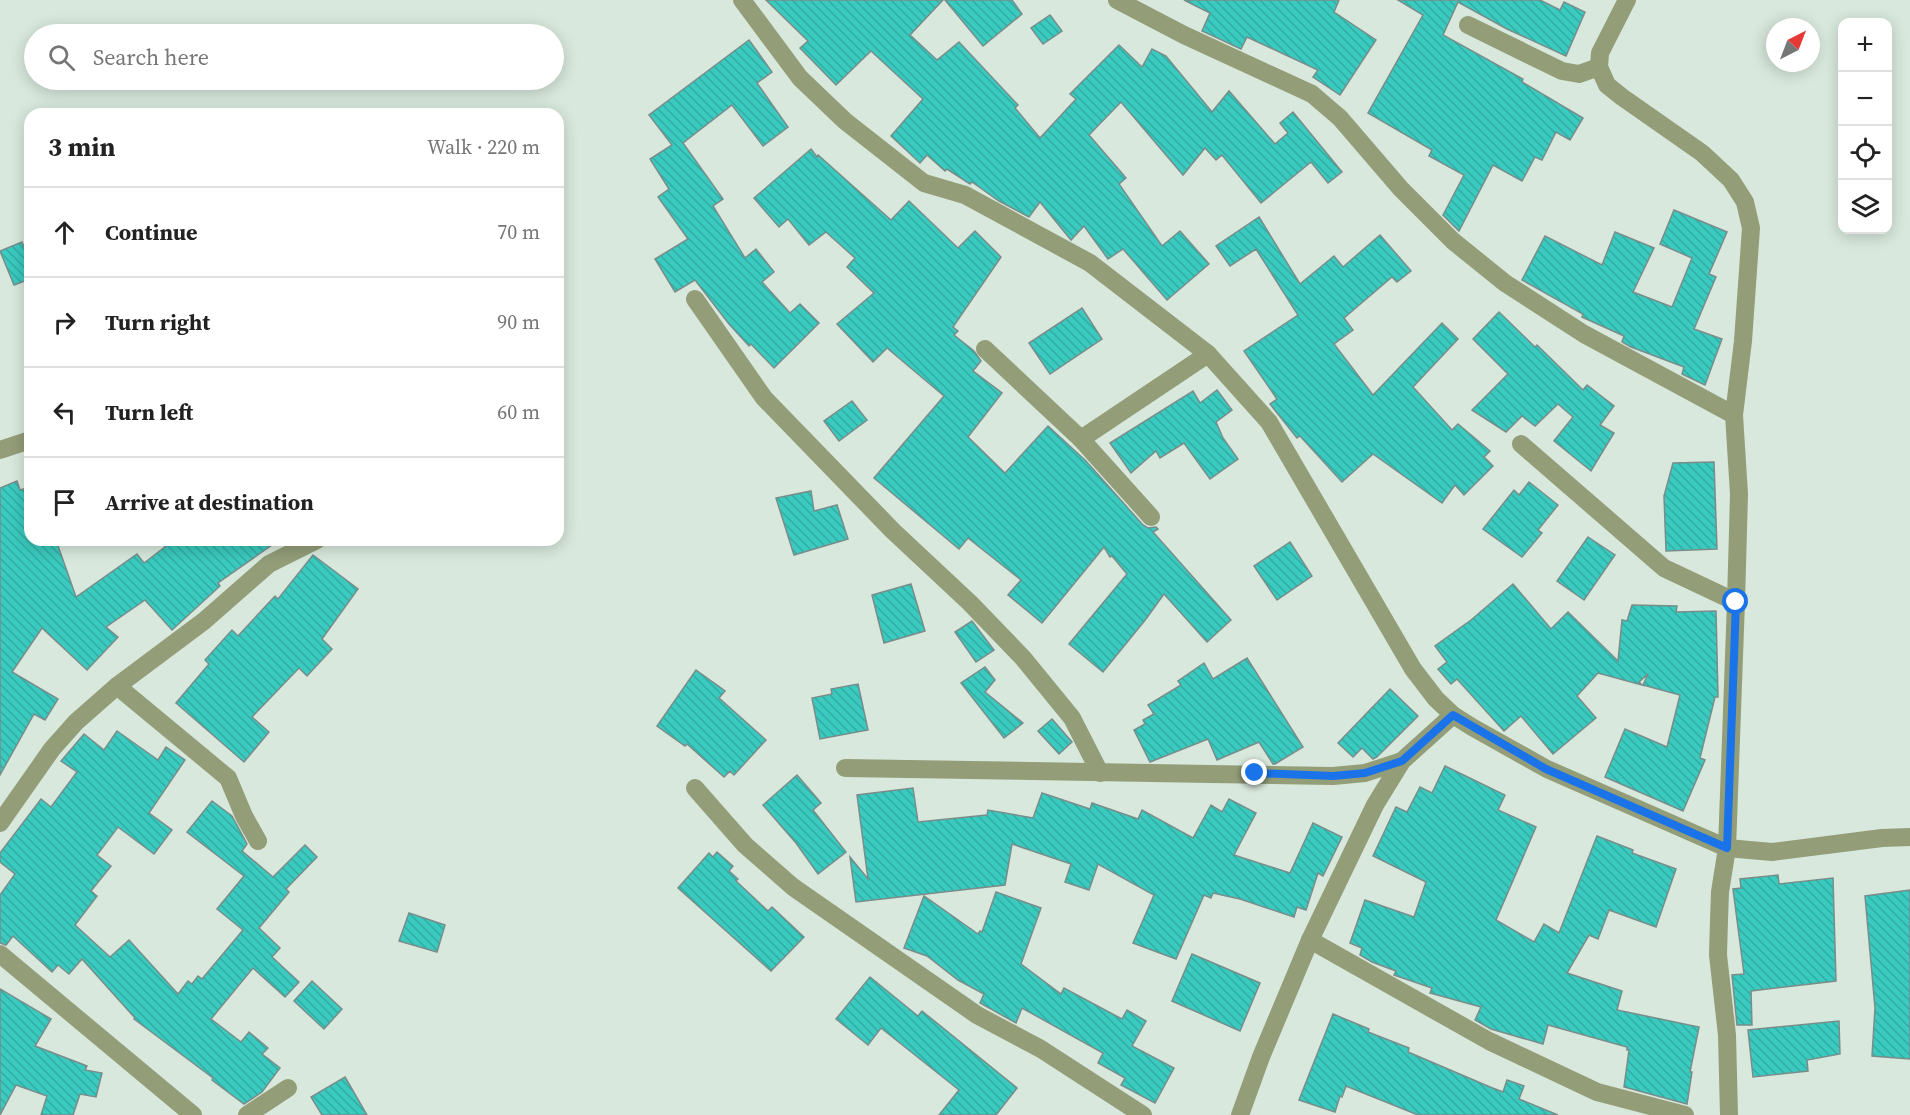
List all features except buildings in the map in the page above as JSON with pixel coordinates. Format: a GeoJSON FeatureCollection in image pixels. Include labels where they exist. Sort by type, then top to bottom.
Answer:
{"type":"FeatureCollection","features":[{"type":"Feature","properties":{"kind":"street"},"geometry":{"type":"LineString","coordinates":[[742,0],[800,78],[845,121],[924,183],[965,195],[1090,263],[1208,354],[1269,422],[1413,669],[1436,699],[1453,715],[1546,769],[1727,848],[1773,852],[1871,839],[1910,837]]}},
{"type":"Feature","properties":{"kind":"street"},"geometry":{"type":"LineString","coordinates":[[1117,0],[1184,35],[1312,93],[1340,118],[1401,189],[1453,241],[1505,283],[1584,334],[1734,415]]}},
{"type":"Feature","properties":{"kind":"street"},"geometry":{"type":"LineString","coordinates":[[1627,0],[1600,53],[1599,67],[1607,85],[1702,153],[1731,180],[1745,202],[1751,228],[1743,341],[1734,415],[1738,494],[1736,602],[1727,848],[1720,892],[1718,955],[1727,1035],[1729,1115]]}},
{"type":"Feature","properties":{"kind":"street"},"geometry":{"type":"LineString","coordinates":[[1468,25],[1562,71],[1579,74],[1599,67]]}},
{"type":"Feature","properties":{"kind":"street"},"geometry":{"type":"LineString","coordinates":[[695,299],[764,398],[893,531],[970,603],[1023,658],[1072,718],[1100,773]]}},
{"type":"Feature","properties":{"kind":"street"},"geometry":{"type":"LineString","coordinates":[[985,349],[1082,439],[1151,517]]}},
{"type":"Feature","properties":{"kind":"street"},"geometry":{"type":"LineString","coordinates":[[1082,439],[1208,354]]}},
{"type":"Feature","properties":{"kind":"street"},"geometry":{"type":"LineString","coordinates":[[0,450],[24,442]]}},
{"type":"Feature","properties":{"kind":"street"},"geometry":{"type":"LineString","coordinates":[[1521,444],[1664,568],[1736,602]]}},
{"type":"Feature","properties":{"kind":"street"},"geometry":{"type":"LineString","coordinates":[[0,823],[52,749],[76,722],[117,686],[195,628],[269,564],[304,546]]}},
{"type":"Feature","properties":{"kind":"street"},"geometry":{"type":"LineString","coordinates":[[117,686],[228,778],[244,816],[258,841]]}},
{"type":"Feature","properties":{"kind":"street"},"geometry":{"type":"LineString","coordinates":[[1240,1115],[1261,1057],[1310,940],[1375,805],[1402,761],[1453,715]]}},
{"type":"Feature","properties":{"kind":"street"},"geometry":{"type":"LineString","coordinates":[[845,768],[1333,776],[1365,773],[1402,761]]}},
{"type":"Feature","properties":{"kind":"street"},"geometry":{"type":"LineString","coordinates":[[695,788],[745,844],[793,887],[977,1015],[1041,1049],[1143,1115]]}},
{"type":"Feature","properties":{"kind":"street"},"geometry":{"type":"LineString","coordinates":[[1310,940],[1489,1041],[1597,1092],[1685,1115]]}},
{"type":"Feature","properties":{"kind":"street"},"geometry":{"type":"LineString","coordinates":[[0,954],[194,1115]]}},
{"type":"Feature","properties":{"kind":"street"},"geometry":{"type":"LineString","coordinates":[[248,1115],[288,1088]]}},
{"type":"Feature","properties":{"kind":"route"},"geometry":{"type":"LineString","coordinates":[[1255,773],[1333,776],[1365,773],[1402,761],[1453,715],[1546,769],[1727,848],[1736,602]]}}]}
